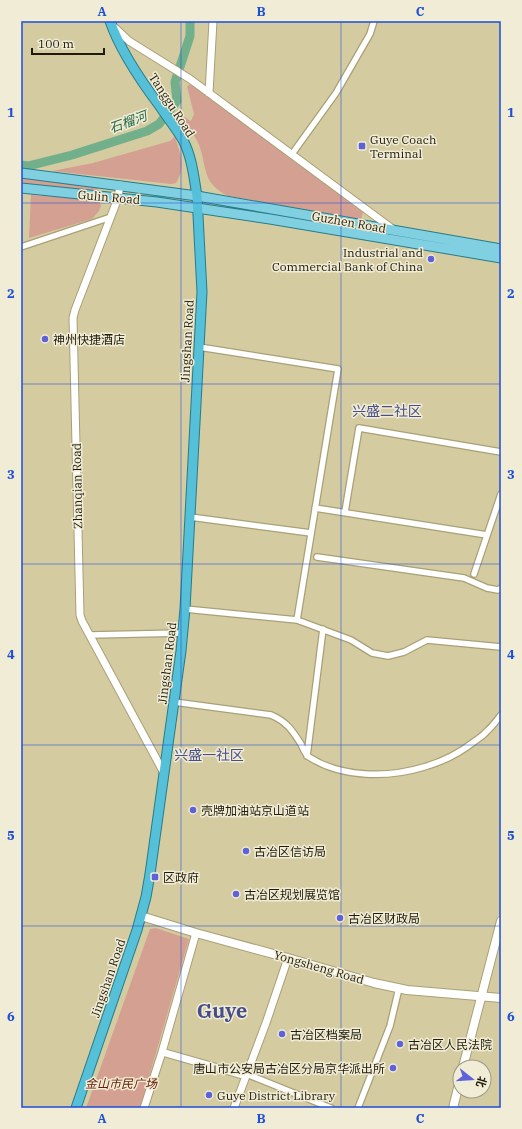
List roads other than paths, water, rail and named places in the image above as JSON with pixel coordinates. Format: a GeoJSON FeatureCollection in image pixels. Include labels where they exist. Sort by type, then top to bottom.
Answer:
{"type":"FeatureCollection","features":[{"type":"Feature","properties":{"kind":"highway","name":"Tanggu Road"},"geometry":{"type":"LineString","coordinates":[[111,23],[140,78],[184,141],[190,158],[195,182],[197,208]]}},
{"type":"Feature","properties":{"kind":"highway","name":"Jingshan Road"},"geometry":{"type":"LineString","coordinates":[[76,1108],[141,914],[150,874],[174,702],[185,610],[202,292],[197,208]]}},
{"type":"Feature","properties":{"kind":"main road","name":"Gulin Road"},"geometry":{"type":"LineString","coordinates":[[21,173],[197,196]]}},
{"type":"Feature","properties":{"kind":"main road","name":"Gulin Road"},"geometry":{"type":"LineString","coordinates":[[21,188],[157,202],[197,208]]}},
{"type":"Feature","properties":{"kind":"main road","name":"Guzhen Road"},"geometry":{"type":"LineString","coordinates":[[197,196],[501,249]]}},
{"type":"Feature","properties":{"kind":"main road","name":"Guzhen Road"},"geometry":{"type":"LineString","coordinates":[[197,208],[399,240],[501,258]]}},
{"type":"Feature","properties":{"kind":"main road","name":"Yongsheng Road"},"geometry":{"type":"LineString","coordinates":[[141,914],[196,933],[374,983],[399,988],[501,994]]}},
{"type":"Feature","properties":{"kind":"main road","name":"Yongsheng Road"},"geometry":{"type":"LineString","coordinates":[[141,914],[287,953],[373,979],[408,986],[482,994],[501,998]]}},
{"type":"Feature","properties":{"kind":"main road"},"geometry":{"type":"LineString","coordinates":[[465,1059],[501,921]]}},
{"type":"Feature","properties":{"kind":"street"},"geometry":{"type":"LineString","coordinates":[[210,93],[213,21]]}},
{"type":"Feature","properties":{"kind":"street"},"geometry":{"type":"LineString","coordinates":[[292,154],[336,94],[370,34],[374,21]]}},
{"type":"Feature","properties":{"kind":"street"},"geometry":{"type":"LineString","coordinates":[[111,23],[129,41],[210,93],[394,230],[399,240]]}},
{"type":"Feature","properties":{"kind":"street","name":"Zhanqian Road"},"geometry":{"type":"LineString","coordinates":[[120,185],[118,198],[73,318],[80,615],[164,773]]}},
{"type":"Feature","properties":{"kind":"street"},"geometry":{"type":"LineString","coordinates":[[21,247],[111,217]]}},
{"type":"Feature","properties":{"kind":"street"},"geometry":{"type":"LineString","coordinates":[[199,347],[338,369],[297,620]]}},
{"type":"Feature","properties":{"kind":"street"},"geometry":{"type":"LineString","coordinates":[[345,512],[359,428],[501,452]]}},
{"type":"Feature","properties":{"kind":"street"},"geometry":{"type":"LineString","coordinates":[[474,574],[501,494]]}},
{"type":"Feature","properties":{"kind":"street"},"geometry":{"type":"LineString","coordinates":[[315,508],[487,535]]}},
{"type":"Feature","properties":{"kind":"street"},"geometry":{"type":"LineString","coordinates":[[190,516],[311,533]]}},
{"type":"Feature","properties":{"kind":"street"},"geometry":{"type":"LineString","coordinates":[[317,557],[464,578],[487,588],[498,590],[501,588]]}},
{"type":"Feature","properties":{"kind":"street"},"geometry":{"type":"LineString","coordinates":[[185,610],[297,620],[351,640],[372,653],[388,656],[404,652],[427,640],[501,647]]}},
{"type":"Feature","properties":{"kind":"street"},"geometry":{"type":"LineString","coordinates":[[307,756],[323,629]]}},
{"type":"Feature","properties":{"kind":"street"},"geometry":{"type":"LineString","coordinates":[[90,634],[183,633]]}},
{"type":"Feature","properties":{"kind":"street"},"geometry":{"type":"LineString","coordinates":[[174,702],[272,715],[281,719],[291,728],[307,756],[332,768],[346,772],[373,774],[399,773],[425,767],[450,757],[467,748],[487,732],[501,715]]}},
{"type":"Feature","properties":{"kind":"street"},"geometry":{"type":"LineString","coordinates":[[144,1108],[162,1052],[196,933]]}},
{"type":"Feature","properties":{"kind":"street"},"geometry":{"type":"LineString","coordinates":[[234,1108],[288,958]]}},
{"type":"Feature","properties":{"kind":"street"},"geometry":{"type":"LineString","coordinates":[[358,1108],[390,1026],[399,988]]}},
{"type":"Feature","properties":{"kind":"street"},"geometry":{"type":"LineString","coordinates":[[162,1052],[246,1076],[249,1075],[331,1108]]}},
{"type":"Feature","properties":{"kind":"waterway","name":"石榴河"},"geometry":{"type":"LineString","coordinates":[[21,165],[28,166],[72,155],[147,131],[159,124],[177,101],[175,82],[190,36],[190,21]]}},
{"type":"Feature","properties":{"kind":"place","name":"Guye Coach Terminal"},"geometry":{"type":"Point","coordinates":[362,146]}},
{"type":"Feature","properties":{"kind":"place","name":"Industrial and Commercial Bank of China"},"geometry":{"type":"Point","coordinates":[431,259]}},
{"type":"Feature","properties":{"kind":"place","name":"神州快捷酒店"},"geometry":{"type":"Point","coordinates":[45,339]}},
{"type":"Feature","properties":{"kind":"place","name":"壳牌加油站京山道站"},"geometry":{"type":"Point","coordinates":[193,810]}},
{"type":"Feature","properties":{"kind":"place","name":"古冶区信访局"},"geometry":{"type":"Point","coordinates":[246,851]}},
{"type":"Feature","properties":{"kind":"place","name":"区政府"},"geometry":{"type":"Point","coordinates":[155,877]}},
{"type":"Feature","properties":{"kind":"place","name":"古冶区规划展览馆"},"geometry":{"type":"Point","coordinates":[236,894]}},
{"type":"Feature","properties":{"kind":"place","name":"古冶区财政局"},"geometry":{"type":"Point","coordinates":[340,918]}},
{"type":"Feature","properties":{"kind":"place","name":"古冶区档案局"},"geometry":{"type":"Point","coordinates":[282,1034]}},
{"type":"Feature","properties":{"kind":"place","name":"古冶区人民法院"},"geometry":{"type":"Point","coordinates":[400,1044]}},
{"type":"Feature","properties":{"kind":"place","name":"唐山市公安局古冶区分局京华派出所"},"geometry":{"type":"Point","coordinates":[393,1068]}},
{"type":"Feature","properties":{"kind":"place","name":"Guye District Library"},"geometry":{"type":"Point","coordinates":[209,1095]}},
{"type":"Feature","properties":{"kind":"district","name":"兴盛二社区"},"geometry":{"type":"Point","coordinates":[387,411]}},
{"type":"Feature","properties":{"kind":"district","name":"兴盛一社区"},"geometry":{"type":"Point","coordinates":[209,755]}},
{"type":"Feature","properties":{"kind":"district","name":"Guye"},"geometry":{"type":"Point","coordinates":[222,1010]}},
{"type":"Feature","properties":{"kind":"park label","name":"金山市民广场"},"geometry":{"type":"Point","coordinates":[121,1083]}}]}
